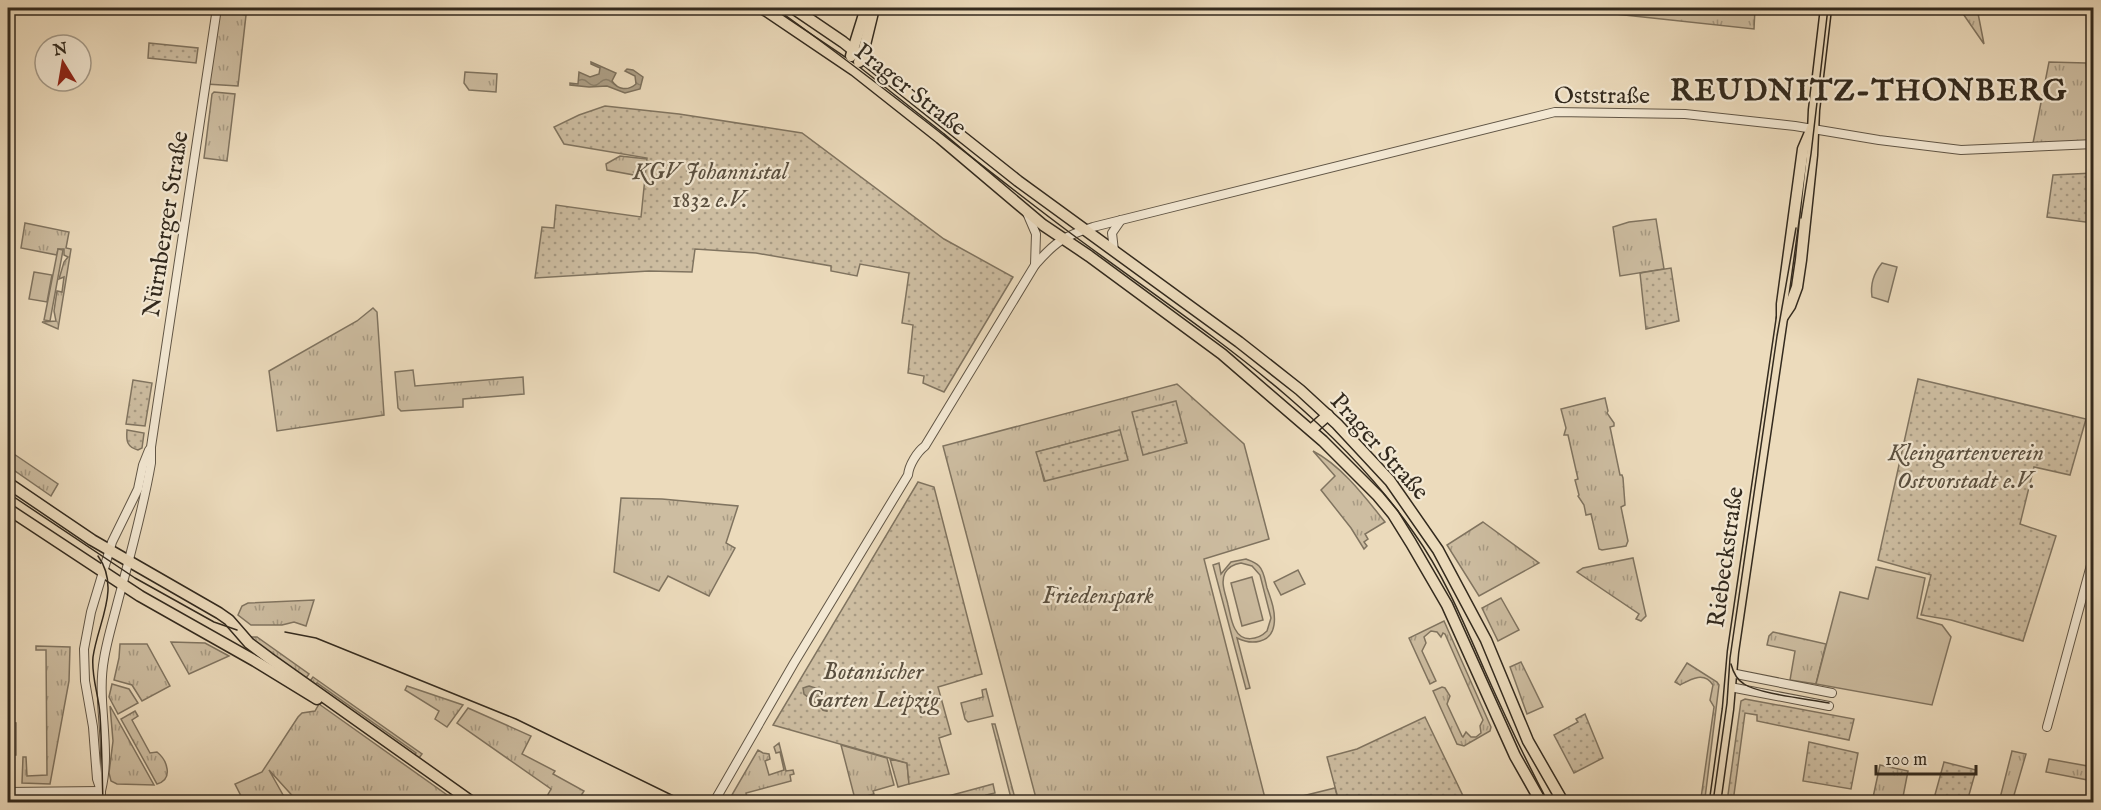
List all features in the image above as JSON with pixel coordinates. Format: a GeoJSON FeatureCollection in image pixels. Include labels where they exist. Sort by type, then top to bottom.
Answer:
{"type":"FeatureCollection","features":[{"type":"Feature","properties":{"kind":"main road","name":"Prager Straße"},"geometry":{"type":"LineString","coordinates":[[762,8],[851,67],[940,138],[1027,213],[1222,354],[1311,430],[1378,496],[1393,514],[1447,605],[1515,756],[1541,802]]}},
{"type":"Feature","properties":{"kind":"main road","name":"Prager Straße"},"geometry":{"type":"LineString","coordinates":[[793,8],[857,53],[1018,181],[1239,342],[1328,415],[1390,481],[1438,550],[1483,633],[1528,741],[1563,802]]}},
{"type":"Feature","properties":{"kind":"main road"},"geometry":{"type":"LineString","coordinates":[[857,53],[866,8]]}},
{"type":"Feature","properties":{"kind":"main road"},"geometry":{"type":"LineString","coordinates":[[851,67],[874,8]]}},
{"type":"Feature","properties":{"kind":"main road","name":"Riebeckstraße"},"geometry":{"type":"LineString","coordinates":[[1715,802],[1731,687],[1734,640],[1782,318],[1790,306],[1797,286],[1826,8]]}},
{"type":"Feature","properties":{"kind":"main road"},"geometry":{"type":"LineString","coordinates":[[1311,430],[1328,415]]}},
{"type":"Feature","properties":{"kind":"main road"},"geometry":{"type":"LineString","coordinates":[[8,483],[90,539],[224,616],[249,643],[472,802]]}},
{"type":"Feature","properties":{"kind":"main road"},"geometry":{"type":"LineString","coordinates":[[8,509],[138,595],[347,715]]}},
{"type":"Feature","properties":{"kind":"street","name":"Nürnberger Straße"},"geometry":{"type":"LineString","coordinates":[[100,791],[104,773],[105,747],[102,678],[104,658],[148,478],[217,8]]}},
{"type":"Feature","properties":{"kind":"street","name":"Oststraße"},"geometry":{"type":"LineString","coordinates":[[1062,239],[1121,220],[1555,112],[1685,114],[1812,128],[1879,140],[1961,150],[2094,144]]}},
{"type":"Feature","properties":{"kind":"street"},"geometry":{"type":"LineString","coordinates":[[1027,213],[1036,234],[1035,265]]}},
{"type":"Feature","properties":{"kind":"street"},"geometry":{"type":"LineString","coordinates":[[1114,251],[1112,233],[1121,220]]}},
{"type":"Feature","properties":{"kind":"street"},"geometry":{"type":"LineString","coordinates":[[714,802],[920,450],[925,446],[1035,265],[1052,245],[1062,239]]}},
{"type":"Feature","properties":{"kind":"street","name":"Nürnberger Straße"},"geometry":{"type":"LineString","coordinates":[[100,791],[85,681],[86,639],[91,612],[110,551],[138,489],[143,465],[151,447]]}},
{"type":"Feature","properties":{"kind":"street"},"geometry":{"type":"LineString","coordinates":[[2047,727],[2094,554]]}},
{"type":"Feature","properties":{"kind":"street"},"geometry":{"type":"LineString","coordinates":[[1731,673],[1832,693]]}},
{"type":"Feature","properties":{"kind":"street"},"geometry":{"type":"LineString","coordinates":[[1731,687],[1829,706]]}},
{"type":"Feature","properties":{"kind":"street"},"geometry":{"type":"LineString","coordinates":[[8,792],[100,791],[101,802]]}},
{"type":"Feature","properties":{"kind":"green space"},"geometry":{"type":"Polygon","coordinates":[[[1559,8],[1755,8],[1754,29],[1559,8]]]}},
{"type":"Feature","properties":{"kind":"green space"},"geometry":{"type":"Polygon","coordinates":[[[1959,8],[1977,8],[1984,44],[1959,8]]]}},
{"type":"Feature","properties":{"kind":"green space"},"geometry":{"type":"Polygon","coordinates":[[[217,10],[246,15],[238,86],[206,84],[217,10]]]}},
{"type":"Feature","properties":{"kind":"green space"},"geometry":{"type":"Polygon","coordinates":[[[149,43],[198,48],[196,63],[148,58],[149,43]]]}},
{"type":"Feature","properties":{"kind":"green space"},"geometry":{"type":"Polygon","coordinates":[[[2049,62],[2086,63],[2088,77],[2093,86],[2093,144],[2032,148],[2049,62]]]}},
{"type":"Feature","properties":{"kind":"green space"},"geometry":{"type":"Polygon","coordinates":[[[465,72],[497,74],[496,92],[469,90],[464,83],[465,72]]]}},
{"type":"Feature","properties":{"kind":"green space"},"geometry":{"type":"Polygon","coordinates":[[[214,92],[235,94],[227,161],[204,158],[214,92]]]}},
{"type":"Feature","properties":{"kind":"green space","name":"KGV Johannistal 1832 e.V."},"geometry":{"type":"Polygon","coordinates":[[[605,106],[679,114],[802,133],[944,239],[1013,277],[944,392],[923,383],[924,376],[908,373],[913,325],[902,323],[909,273],[860,264],[857,276],[831,271],[831,266],[756,253],[695,249],[692,272],[649,271],[535,278],[542,227],[554,228],[556,205],[641,217],[647,158],[564,144],[554,127],[605,106]]]}},
{"type":"Feature","properties":{"kind":"green space"},"geometry":{"type":"Polygon","coordinates":[[[620,156],[647,159],[645,177],[607,170],[606,164],[620,156]]]}},
{"type":"Feature","properties":{"kind":"green space"},"geometry":{"type":"Polygon","coordinates":[[[2093,173],[2093,223],[2047,217],[2053,175],[2093,173]]]}},
{"type":"Feature","properties":{"kind":"green space"},"geometry":{"type":"Polygon","coordinates":[[[1656,219],[1664,269],[1620,276],[1613,227],[1629,222],[1656,219]]]}},
{"type":"Feature","properties":{"kind":"green space"},"geometry":{"type":"Polygon","coordinates":[[[25,223],[69,232],[66,248],[71,249],[58,329],[42,322],[56,321],[54,311],[57,291],[62,292],[64,277],[59,279],[64,262],[68,257],[64,255],[64,249],[58,249],[57,255],[21,248],[25,223]]]}},
{"type":"Feature","properties":{"kind":"green space"},"geometry":{"type":"Polygon","coordinates":[[[58,249],[63,250],[50,321],[44,320],[58,249]]]}},
{"type":"Feature","properties":{"kind":"green space"},"geometry":{"type":"Polygon","coordinates":[[[1882,263],[1897,267],[1888,302],[1872,297],[1873,279],[1882,263]]]}},
{"type":"Feature","properties":{"kind":"green space"},"geometry":{"type":"Polygon","coordinates":[[[1671,268],[1679,321],[1646,329],[1640,273],[1671,268]]]}},
{"type":"Feature","properties":{"kind":"green space"},"geometry":{"type":"Polygon","coordinates":[[[34,272],[52,275],[47,302],[29,299],[34,272]]]}},
{"type":"Feature","properties":{"kind":"green space"},"geometry":{"type":"Polygon","coordinates":[[[373,308],[377,312],[384,415],[277,431],[269,371],[357,321],[373,308]]]}},
{"type":"Feature","properties":{"kind":"green space"},"geometry":{"type":"Polygon","coordinates":[[[413,370],[415,386],[523,377],[524,394],[463,399],[463,407],[401,411],[398,408],[395,372],[413,370]]]}},
{"type":"Feature","properties":{"kind":"green space","name":"Kleingartenverein Ostvorstadt e.V."},"geometry":{"type":"Polygon","coordinates":[[[1918,379],[2086,419],[2070,475],[2034,467],[2020,524],[2056,536],[2023,641],[1951,620],[1921,615],[1931,575],[1878,560],[1918,379]]]}},
{"type":"Feature","properties":{"kind":"green space"},"geometry":{"type":"Polygon","coordinates":[[[133,380],[152,383],[145,426],[126,424],[133,380]]]}},
{"type":"Feature","properties":{"kind":"green space","name":"Friedenspark"},"geometry":{"type":"Polygon","coordinates":[[[1177,384],[1244,444],[1269,539],[1204,559],[1266,802],[1037,802],[943,446],[1177,384]],[[1120,430],[1037,452],[1045,481],[1120,430]]]}},
{"type":"Feature","properties":{"kind":"green space"},"geometry":{"type":"Polygon","coordinates":[[[1605,398],[1607,413],[1614,423],[1614,426],[1610,427],[1620,475],[1623,478],[1625,505],[1621,507],[1628,541],[1626,546],[1602,550],[1599,549],[1591,514],[1586,515],[1584,505],[1578,496],[1575,480],[1578,479],[1568,435],[1564,435],[1566,428],[1561,409],[1605,398]]]}},
{"type":"Feature","properties":{"kind":"green space"},"geometry":{"type":"Polygon","coordinates":[[[1176,401],[1187,443],[1143,455],[1132,412],[1176,401]]]}},
{"type":"Feature","properties":{"kind":"green space"},"geometry":{"type":"Polygon","coordinates":[[[127,430],[144,433],[142,448],[138,450],[129,445],[127,430]]]}},
{"type":"Feature","properties":{"kind":"green space"},"geometry":{"type":"Polygon","coordinates":[[[1120,430],[1128,460],[1045,481],[1036,452],[1120,430]]]}},
{"type":"Feature","properties":{"kind":"green space"},"geometry":{"type":"Polygon","coordinates":[[[8,450],[58,484],[51,496],[8,466],[8,450]]]}},
{"type":"Feature","properties":{"kind":"green space"},"geometry":{"type":"Polygon","coordinates":[[[1313,451],[1343,473],[1385,522],[1365,534],[1368,539],[1364,542],[1367,546],[1364,549],[1351,528],[1321,490],[1335,476],[1313,451]]]}},
{"type":"Feature","properties":{"kind":"green space","name":"Botanischer Garten Leipzig"},"geometry":{"type":"Polygon","coordinates":[[[918,482],[934,487],[982,674],[938,687],[951,734],[939,738],[949,774],[909,784],[907,763],[773,725],[918,482]]]}},
{"type":"Feature","properties":{"kind":"green space"},"geometry":{"type":"Polygon","coordinates":[[[621,498],[738,506],[726,543],[735,548],[709,596],[668,576],[659,591],[614,572],[621,498]]]}},
{"type":"Feature","properties":{"kind":"green space"},"geometry":{"type":"Polygon","coordinates":[[[1483,522],[1539,563],[1479,596],[1447,545],[1483,522]]]}},
{"type":"Feature","properties":{"kind":"green space"},"geometry":{"type":"Polygon","coordinates":[[[1633,558],[1646,616],[1641,621],[1636,619],[1639,614],[1577,572],[1583,568],[1633,558]]]}},
{"type":"Feature","properties":{"kind":"green space"},"geometry":{"type":"Polygon","coordinates":[[[1246,559],[1261,568],[1272,601],[1274,615],[1272,631],[1265,639],[1248,642],[1237,638],[1250,688],[1246,689],[1213,565],[1219,563],[1221,574],[1231,562],[1246,559]],[[1241,563],[1232,566],[1225,573],[1223,581],[1234,626],[1238,633],[1250,639],[1267,631],[1271,618],[1260,575],[1252,566],[1241,563]]]}},
{"type":"Feature","properties":{"kind":"green space"},"geometry":{"type":"Polygon","coordinates":[[[1876,567],[1925,578],[1917,618],[1942,625],[1951,637],[1932,705],[1816,684],[1840,592],[1868,599],[1876,567]]]}},
{"type":"Feature","properties":{"kind":"green space"},"geometry":{"type":"Polygon","coordinates":[[[1298,570],[1305,584],[1281,595],[1274,582],[1298,570]]]}},
{"type":"Feature","properties":{"kind":"green space"},"geometry":{"type":"Polygon","coordinates":[[[1252,577],[1263,620],[1242,626],[1231,583],[1252,577]]]}},
{"type":"Feature","properties":{"kind":"green space"},"geometry":{"type":"Polygon","coordinates":[[[1501,598],[1519,630],[1498,641],[1482,608],[1501,598]]]}},
{"type":"Feature","properties":{"kind":"green space"},"geometry":{"type":"Polygon","coordinates":[[[314,600],[306,626],[294,622],[282,625],[251,625],[238,615],[242,606],[248,603],[314,600]]]}},
{"type":"Feature","properties":{"kind":"green space"},"geometry":{"type":"Polygon","coordinates":[[[1444,621],[1491,727],[1490,731],[1464,746],[1457,744],[1433,691],[1445,688],[1450,696],[1447,704],[1463,737],[1466,732],[1471,737],[1476,737],[1481,733],[1480,726],[1483,720],[1445,634],[1443,633],[1441,637],[1437,632],[1431,631],[1424,637],[1426,643],[1422,651],[1436,681],[1430,684],[1409,638],[1444,621]]]}},
{"type":"Feature","properties":{"kind":"green space"},"geometry":{"type":"Polygon","coordinates":[[[1773,632],[1826,644],[1816,684],[1790,680],[1795,651],[1767,645],[1769,636],[1773,632]]]}},
{"type":"Feature","properties":{"kind":"green space"},"geometry":{"type":"Polygon","coordinates":[[[248,637],[257,637],[309,674],[306,678],[248,637]]]}},
{"type":"Feature","properties":{"kind":"green space"},"geometry":{"type":"Polygon","coordinates":[[[171,642],[205,643],[229,656],[189,674],[171,642]]]}},
{"type":"Feature","properties":{"kind":"green space"},"geometry":{"type":"Polygon","coordinates":[[[120,644],[147,644],[170,686],[142,701],[132,685],[114,680],[120,644]]]}},
{"type":"Feature","properties":{"kind":"green space"},"geometry":{"type":"Polygon","coordinates":[[[36,646],[70,647],[69,681],[50,784],[22,783],[23,757],[26,757],[27,776],[47,775],[46,650],[36,650],[36,646]]]}},
{"type":"Feature","properties":{"kind":"green space"},"geometry":{"type":"Polygon","coordinates":[[[1521,662],[1543,707],[1527,714],[1510,667],[1521,662]]]}},
{"type":"Feature","properties":{"kind":"green space"},"geometry":{"type":"Polygon","coordinates":[[[1687,663],[1719,685],[1705,798],[1701,798],[1714,707],[1710,700],[1713,685],[1702,677],[1680,685],[1675,682],[1687,663]]]}},
{"type":"Feature","properties":{"kind":"green space"},"geometry":{"type":"Polygon","coordinates":[[[313,677],[422,754],[419,758],[415,755],[416,753],[317,683],[315,685],[310,681],[313,677]]]}},
{"type":"Feature","properties":{"kind":"green space"},"geometry":{"type":"Polygon","coordinates":[[[112,684],[129,689],[138,703],[118,714],[109,697],[112,684]]]}},
{"type":"Feature","properties":{"kind":"green space"},"geometry":{"type":"Polygon","coordinates":[[[407,686],[463,705],[447,727],[435,719],[439,711],[405,690],[407,686]]]}},
{"type":"Feature","properties":{"kind":"green space"},"geometry":{"type":"Polygon","coordinates":[[[986,689],[993,716],[968,722],[961,703],[983,697],[982,690],[986,689]]]}},
{"type":"Feature","properties":{"kind":"green space"},"geometry":{"type":"Polygon","coordinates":[[[1745,699],[1854,719],[1849,740],[1757,721],[1757,715],[1745,713],[1733,802],[1727,802],[1741,701],[1745,699]]]}},
{"type":"Feature","properties":{"kind":"green space"},"geometry":{"type":"Polygon","coordinates":[[[319,704],[457,802],[298,802],[269,770],[287,802],[239,802],[243,800],[235,784],[262,772],[298,717],[302,713],[315,711],[319,704]]]}},
{"type":"Feature","properties":{"kind":"green space"},"geometry":{"type":"Polygon","coordinates":[[[110,706],[154,785],[117,784],[111,781],[109,773],[113,741],[110,706]]]}},
{"type":"Feature","properties":{"kind":"green space"},"geometry":{"type":"Polygon","coordinates":[[[468,708],[531,736],[522,754],[555,771],[553,774],[584,791],[577,802],[553,802],[546,798],[551,789],[457,723],[468,708]]]}},
{"type":"Feature","properties":{"kind":"green space"},"geometry":{"type":"Polygon","coordinates":[[[135,711],[138,716],[132,720],[150,753],[157,752],[166,764],[166,778],[157,784],[121,719],[135,711]]]}},
{"type":"Feature","properties":{"kind":"green space"},"geometry":{"type":"Polygon","coordinates":[[[1585,714],[1603,758],[1574,773],[1554,735],[1578,722],[1576,719],[1585,714]]]}},
{"type":"Feature","properties":{"kind":"green space"},"geometry":{"type":"Polygon","coordinates":[[[1425,717],[1466,802],[1339,802],[1327,757],[1357,749],[1425,717]]]}},
{"type":"Feature","properties":{"kind":"green space"},"geometry":{"type":"Polygon","coordinates":[[[8,722],[16,723],[16,755],[8,755],[8,722]]]}},
{"type":"Feature","properties":{"kind":"green space"},"geometry":{"type":"Polygon","coordinates":[[[992,724],[995,724],[1016,802],[1012,802],[992,724]]]}},
{"type":"Feature","properties":{"kind":"green space"},"geometry":{"type":"Polygon","coordinates":[[[1809,742],[1858,753],[1851,789],[1803,781],[1809,742]]]}},
{"type":"Feature","properties":{"kind":"green space"},"geometry":{"type":"Polygon","coordinates":[[[779,743],[786,771],[793,770],[794,774],[790,775],[791,781],[746,793],[748,802],[729,800],[758,750],[769,754],[770,759],[765,761],[769,775],[784,770],[780,752],[776,753],[774,747],[779,743]]]}},
{"type":"Feature","properties":{"kind":"green space"},"geometry":{"type":"Polygon","coordinates":[[[841,745],[887,758],[894,785],[855,799],[841,745]]]}},
{"type":"Feature","properties":{"kind":"green space"},"geometry":{"type":"Polygon","coordinates":[[[2012,751],[2026,754],[2012,802],[1999,802],[2012,751]]]}},
{"type":"Feature","properties":{"kind":"green space"},"geometry":{"type":"Polygon","coordinates":[[[890,759],[907,763],[909,784],[898,787],[890,759]]]}},
{"type":"Feature","properties":{"kind":"green space"},"geometry":{"type":"Polygon","coordinates":[[[2049,759],[2093,767],[2093,781],[2046,772],[2049,759]]]}},
{"type":"Feature","properties":{"kind":"green space"},"geometry":{"type":"Polygon","coordinates":[[[1944,762],[1976,770],[1967,802],[1933,802],[1944,762]]]}},
{"type":"Feature","properties":{"kind":"green space"},"geometry":{"type":"Polygon","coordinates":[[[1880,765],[1908,771],[1902,802],[1872,802],[1880,765]]]}},
{"type":"Feature","properties":{"kind":"green space"},"geometry":{"type":"Polygon","coordinates":[[[993,784],[995,793],[986,795],[988,802],[963,802],[961,797],[954,799],[954,802],[943,802],[941,798],[993,784]]]}},
{"type":"Feature","properties":{"kind":"green space"},"geometry":{"type":"Polygon","coordinates":[[[1335,788],[1339,802],[1278,802],[1335,788]]]}},
{"type":"Feature","properties":{"kind":"water"},"geometry":{"type":"Polygon","coordinates":[[[591,62],[616,73],[612,81],[623,88],[630,88],[636,84],[635,76],[625,71],[633,70],[643,77],[640,89],[625,93],[607,86],[570,85],[570,83],[578,84],[579,72],[590,77],[599,74],[600,68],[591,62]]]}},
{"type":"Feature","properties":{"kind":"water"},"geometry":{"type":"Polygon","coordinates":[[[809,686],[819,689],[821,703],[819,706],[804,694],[803,688],[809,686]]]}},
{"type":"Feature","properties":{"kind":"waterway"},"geometry":{"type":"LineString","coordinates":[[820,706],[827,711]]}},
{"type":"Feature","properties":{"kind":"tram line"},"geometry":{"type":"LineString","coordinates":[[775,8],[1069,232],[1209,334],[1298,406],[1340,445],[1379,487],[1414,533],[1435,566],[1548,802]]}},
{"type":"Feature","properties":{"kind":"tram line"},"geometry":{"type":"LineString","coordinates":[[1801,218],[1828,8]]}},
{"type":"Feature","properties":{"kind":"tram line"},"geometry":{"type":"LineString","coordinates":[[1713,802],[1727,703],[1730,658],[1777,336],[1796,228]]}},
{"type":"Feature","properties":{"kind":"tram line"},"geometry":{"type":"LineString","coordinates":[[8,493],[135,578],[214,622],[237,630]]}},
{"type":"Feature","properties":{"kind":"tram line"},"geometry":{"type":"LineString","coordinates":[[98,556],[105,568],[108,580],[106,605],[93,657],[100,715],[103,802]]}},
{"type":"Feature","properties":{"kind":"tram line"},"geometry":{"type":"LineString","coordinates":[[285,632],[316,638],[516,719],[686,802]]}},
{"type":"Feature","properties":{"kind":"tram line"},"geometry":{"type":"LineString","coordinates":[[1731,664],[1737,678],[1751,688],[1829,703]]}},
{"type":"Feature","properties":{"kind":"district","name":"REUDNITZ-THONBERG"},"geometry":{"type":"Point","coordinates":[1869,90]}}]}
